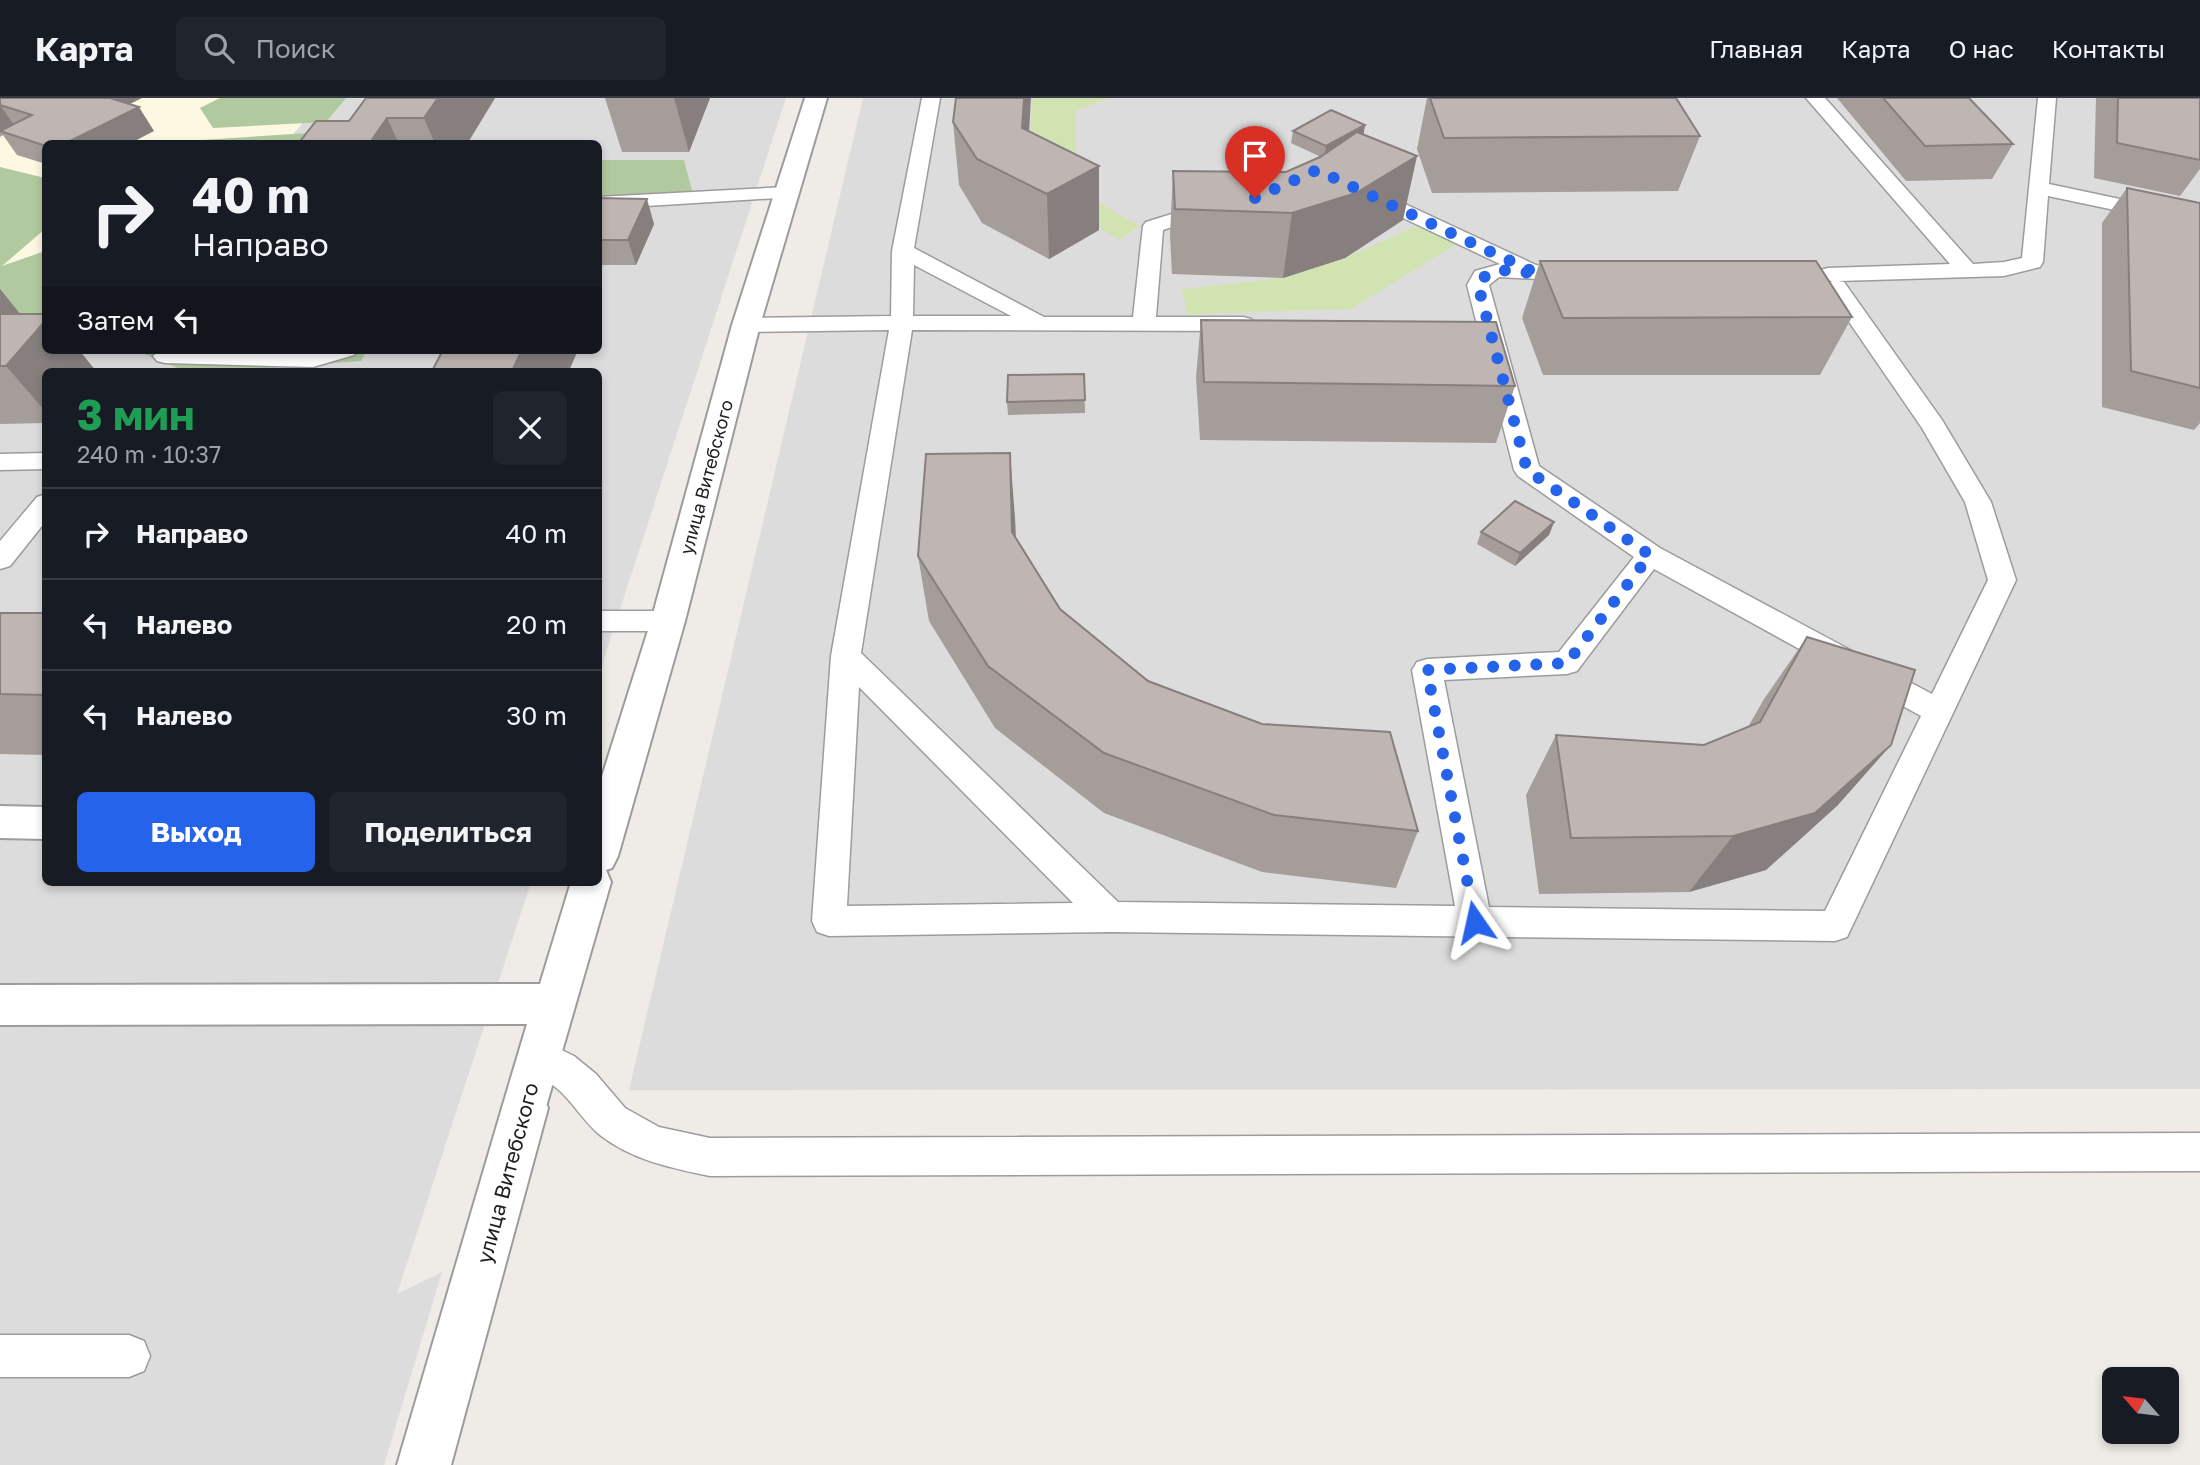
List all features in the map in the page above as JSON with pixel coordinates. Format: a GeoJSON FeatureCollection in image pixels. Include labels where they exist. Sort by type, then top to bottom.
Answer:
{"type":"FeatureCollection","features":[{"type":"Feature","properties":{"kind":"street","name":"улица Витебского"},"geometry":{"type":"LineString","coordinates":[[602,843],[668,621],[746,325],[816,98]]}},
{"type":"Feature","properties":{"kind":"street"},"geometry":{"type":"LineString","coordinates":[[0,822],[42,823]]}},
{"type":"Feature","properties":{"kind":"street","name":"улица Витебского"},"geometry":{"type":"LineString","coordinates":[[424,1465],[590,886]]}},
{"type":"Feature","properties":{"kind":"street"},"geometry":{"type":"LineString","coordinates":[[0,1005],[555,1004]]}},
{"type":"Feature","properties":{"kind":"lane"},"geometry":{"type":"LineString","coordinates":[[931,98],[903,251],[902,323],[846,656],[829,921],[1110,917],[1835,926],[2002,580],[1978,502],[1933,426],[1820,278],[2004,269],[2032,262],[2047,98]]}},
{"type":"Feature","properties":{"kind":"lane"},"geometry":{"type":"LineString","coordinates":[[1815,98],[1966,269]]}},
{"type":"Feature","properties":{"kind":"lane"},"geometry":{"type":"LineString","coordinates":[[1354,187],[1538,274]]}},
{"type":"Feature","properties":{"kind":"lane"},"geometry":{"type":"LineString","coordinates":[[2039,188],[2200,222]]}},
{"type":"Feature","properties":{"kind":"lane"},"geometry":{"type":"LineString","coordinates":[[602,203],[787,193]]}},
{"type":"Feature","properties":{"kind":"lane"},"geometry":{"type":"LineString","coordinates":[[1144,323],[1153,226],[1228,204]]}},
{"type":"Feature","properties":{"kind":"lane"},"geometry":{"type":"LineString","coordinates":[[903,251],[1040,323]]}},
{"type":"Feature","properties":{"kind":"lane"},"geometry":{"type":"LineString","coordinates":[[1593,274],[1538,274],[1496,270],[1483,276],[1478,285],[1527,470],[1650,555],[1937,711]]}},
{"type":"Feature","properties":{"kind":"lane"},"geometry":{"type":"LineString","coordinates":[[746,325],[1269,324]]}},
{"type":"Feature","properties":{"kind":"lane"},"geometry":{"type":"LineString","coordinates":[[1462,324],[1490,325]]}},
{"type":"Feature","properties":{"kind":"lane"},"geometry":{"type":"LineString","coordinates":[[163,359],[313,359],[331,354]]}},
{"type":"Feature","properties":{"kind":"lane"},"geometry":{"type":"LineString","coordinates":[[0,462],[42,461]]}},
{"type":"Feature","properties":{"kind":"lane"},"geometry":{"type":"LineString","coordinates":[[0,559],[42,508]]}},
{"type":"Feature","properties":{"kind":"lane"},"geometry":{"type":"LineString","coordinates":[[1475,922],[1427,670],[1567,663],[1650,555]]}},
{"type":"Feature","properties":{"kind":"lane"},"geometry":{"type":"LineString","coordinates":[[602,621],[668,621]]}},
{"type":"Feature","properties":{"kind":"lane"},"geometry":{"type":"LineString","coordinates":[[846,656],[1110,917]]}},
{"type":"Feature","properties":{"kind":"lane"},"geometry":{"type":"LineString","coordinates":[[540,1056],[561,1068],[583,1087],[612,1121],[653,1144],[710,1157],[2200,1152]]}},
{"type":"Feature","properties":{"kind":"lane"},"geometry":{"type":"LineString","coordinates":[[0,1356],[129,1356]]}},
{"type":"Feature","properties":{"kind":"shaded area"},"geometry":{"type":"Polygon","coordinates":[[[0,98],[786,98],[602,665],[602,368],[42,368],[42,886],[530,886],[397,1294],[442,1272],[384,1465],[0,1465],[0,98]]]}},
{"type":"Feature","properties":{"kind":"shaded area"},"geometry":{"type":"Polygon","coordinates":[[[0,98],[323,98],[288,140],[42,140],[42,304],[0,304],[0,98]]]}},
{"type":"Feature","properties":{"kind":"shaded area"},"geometry":{"type":"Polygon","coordinates":[[[863,98],[2200,98],[2200,1089],[629,1090],[863,98]]]}},
{"type":"Feature","properties":{"kind":"green space"},"geometry":{"type":"Polygon","coordinates":[[[220,98],[346,98],[326,122],[213,128],[200,108],[220,98]]]}},
{"type":"Feature","properties":{"kind":"green space"},"geometry":{"type":"Polygon","coordinates":[[[1033,98],[1109,98],[1076,111],[1076,190],[1140,226],[1119,240],[1026,183],[1033,98]]]}},
{"type":"Feature","properties":{"kind":"green space"},"geometry":{"type":"Polygon","coordinates":[[[307,133],[301,140],[201,140],[307,133]]]}},
{"type":"Feature","properties":{"kind":"green space"},"geometry":{"type":"Polygon","coordinates":[[[602,160],[684,160],[695,202],[602,209],[602,160]]]}},
{"type":"Feature","properties":{"kind":"green space"},"geometry":{"type":"Polygon","coordinates":[[[0,167],[42,177],[42,232],[2,266],[42,252],[42,325],[0,324],[0,167]]]}},
{"type":"Feature","properties":{"kind":"green space"},"geometry":{"type":"Polygon","coordinates":[[[1414,227],[1430,229],[1458,243],[1351,309],[1187,314],[1182,289],[1283,278],[1345,258],[1414,227]]]}},
{"type":"Feature","properties":{"kind":"green space"},"geometry":{"type":"Polygon","coordinates":[[[145,354],[365,354],[361,361],[266,368],[178,368],[145,354]]]}},
{"type":"Feature","properties":{"kind":"building"},"geometry":{"type":"Polygon","coordinates":[[[0,98],[110,98],[139,107],[72,140],[42,140],[42,145],[0,131],[32,115],[0,105],[0,98]]]}},
{"type":"Feature","properties":{"kind":"building"},"geometry":{"type":"Polygon","coordinates":[[[366,98],[438,98],[424,118],[387,118],[372,140],[301,140],[316,121],[349,121],[366,98]]]}},
{"type":"Feature","properties":{"kind":"building"},"geometry":{"type":"Polygon","coordinates":[[[956,98],[1024,98],[1022,128],[1099,166],[1047,194],[977,159],[953,122],[956,98]]]}},
{"type":"Feature","properties":{"kind":"building"},"geometry":{"type":"Polygon","coordinates":[[[1430,98],[1676,98],[1700,136],[1444,138],[1430,98]]]}},
{"type":"Feature","properties":{"kind":"building"},"geometry":{"type":"Polygon","coordinates":[[[1883,98],[1969,98],[2013,144],[1925,146],[1883,98]]]}},
{"type":"Feature","properties":{"kind":"building"},"geometry":{"type":"Polygon","coordinates":[[[2118,98],[2200,98],[2200,160],[2117,143],[2118,98]]]}},
{"type":"Feature","properties":{"kind":"building"},"geometry":{"type":"Polygon","coordinates":[[[1331,110],[1365,125],[1326,146],[1293,131],[1331,110]]]}},
{"type":"Feature","properties":{"kind":"building"},"geometry":{"type":"Polygon","coordinates":[[[1357,132],[1417,156],[1356,193],[1292,213],[1175,209],[1173,171],[1286,172],[1320,157],[1357,132]]]}},
{"type":"Feature","properties":{"kind":"building"},"geometry":{"type":"Polygon","coordinates":[[[2127,188],[2200,203],[2200,388],[2131,371],[2127,188]]]}},
{"type":"Feature","properties":{"kind":"building"},"geometry":{"type":"Polygon","coordinates":[[[602,198],[647,199],[628,240],[602,240],[602,198]]]}},
{"type":"Feature","properties":{"kind":"building"},"geometry":{"type":"Polygon","coordinates":[[[1540,261],[1816,261],[1852,317],[1563,318],[1540,261]]]}},
{"type":"Feature","properties":{"kind":"building"},"geometry":{"type":"Polygon","coordinates":[[[0,314],[42,314],[42,325],[6,366],[0,366],[0,314]]]}},
{"type":"Feature","properties":{"kind":"building"},"geometry":{"type":"Polygon","coordinates":[[[1201,320],[1496,322],[1515,386],[1204,382],[1201,320]]]}},
{"type":"Feature","properties":{"kind":"building"},"geometry":{"type":"Polygon","coordinates":[[[441,354],[520,354],[513,368],[434,368],[441,354]]]}},
{"type":"Feature","properties":{"kind":"building"},"geometry":{"type":"Polygon","coordinates":[[[1084,374],[1085,400],[1007,402],[1008,375],[1084,374]]]}},
{"type":"Feature","properties":{"kind":"building"},"geometry":{"type":"Polygon","coordinates":[[[1010,453],[1012,532],[1060,609],[1148,681],[1262,724],[1390,732],[1418,831],[1274,815],[1104,753],[988,666],[918,556],[926,454],[1010,453]]]}},
{"type":"Feature","properties":{"kind":"building"},"geometry":{"type":"Polygon","coordinates":[[[1515,501],[1554,522],[1520,553],[1481,532],[1515,501]]]}},
{"type":"Feature","properties":{"kind":"building"},"geometry":{"type":"Polygon","coordinates":[[[0,613],[42,613],[42,695],[0,694],[0,613]]]}},
{"type":"Feature","properties":{"kind":"building"},"geometry":{"type":"Polygon","coordinates":[[[1807,637],[1915,670],[1891,745],[1815,813],[1733,836],[1571,838],[1556,735],[1704,745],[1760,722],[1807,637]]]}},
{"type":"Feature","properties":{"kind":"route"},"geometry":{"type":"LineString","coordinates":[[1255,198],[1317,170],[1538,274],[1496,270],[1483,276],[1478,285],[1527,470],[1650,555],[1567,663],[1427,670],[1475,922]]}}]}
